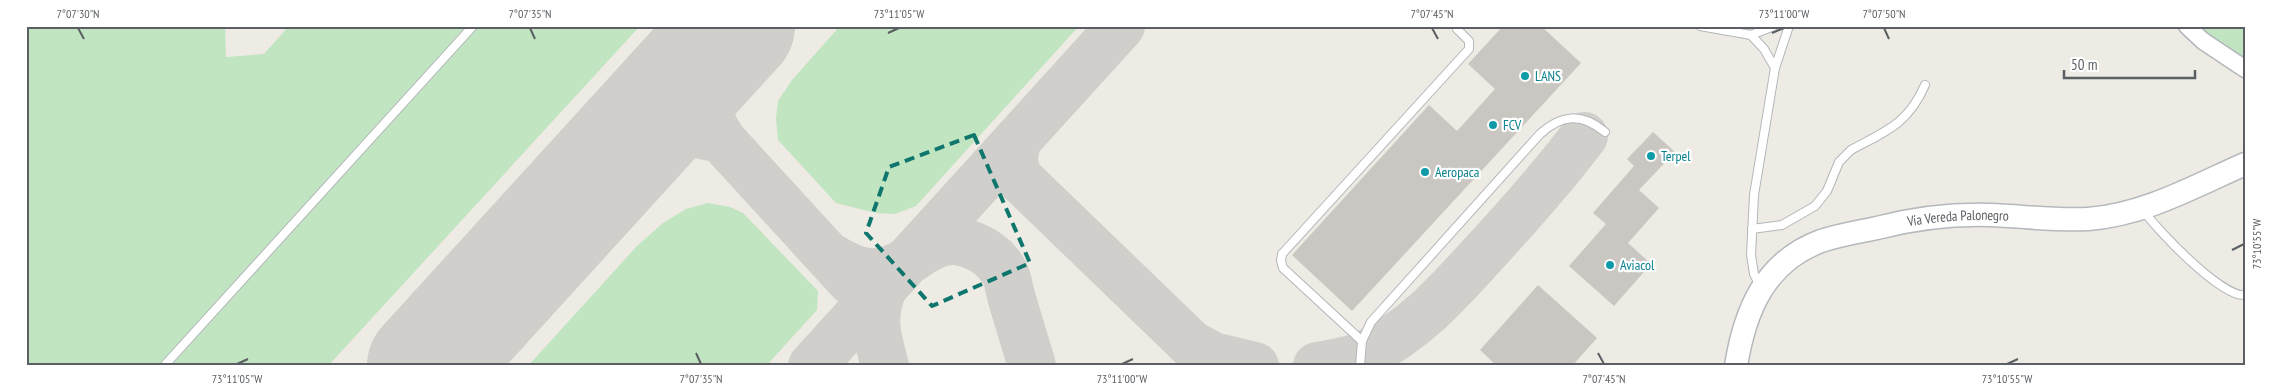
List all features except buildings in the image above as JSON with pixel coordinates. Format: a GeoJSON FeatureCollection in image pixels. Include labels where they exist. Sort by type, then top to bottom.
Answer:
{"type":"FeatureCollection","features":[{"type":"Feature","properties":{"kind":"street"},"geometry":{"type":"LineString","coordinates":[[2187,26],[2203,41],[2245,69]]}},
{"type":"Feature","properties":{"kind":"street","name":"Vía Vereda Palonegro"},"geometry":{"type":"LineString","coordinates":[[1736,366],[1746,322],[1761,288],[1786,262],[1802,250],[1821,241],[1889,225],[1987,214],[2089,219],[2122,214],[2142,208],[2245,164]]}},
{"type":"Feature","properties":{"kind":"lane"},"geometry":{"type":"LineString","coordinates":[[164,366],[474,26]]}},
{"type":"Feature","properties":{"kind":"lane"},"geometry":{"type":"LineString","coordinates":[[1700,26],[1751,35],[1774,26]]}},
{"type":"Feature","properties":{"kind":"lane"},"geometry":{"type":"LineString","coordinates":[[1761,288],[1752,265],[1754,195],[1775,68],[1789,26]]}},
{"type":"Feature","properties":{"kind":"lane"},"geometry":{"type":"LineString","coordinates":[[1362,340],[1283,268],[1280,261],[1282,254],[1469,50],[1469,41],[1457,29]]}},
{"type":"Feature","properties":{"kind":"lane"},"geometry":{"type":"LineString","coordinates":[[1751,35],[1764,49],[1775,68]]}},
{"type":"Feature","properties":{"kind":"lane"},"geometry":{"type":"LineString","coordinates":[[1752,229],[1782,225],[1814,206],[1828,191],[1844,156],[1904,118],[1917,104],[1925,85]]}},
{"type":"Feature","properties":{"kind":"lane"},"geometry":{"type":"LineString","coordinates":[[1360,366],[1362,340],[1371,322],[1521,154],[1551,124],[1564,119],[1576,118],[1595,124],[1605,132]]}},
{"type":"Feature","properties":{"kind":"lane"},"geometry":{"type":"LineString","coordinates":[[2142,208],[2153,224],[2218,286],[2238,296],[2245,295]]}},
{"type":"Feature","properties":{"kind":"lane"},"geometry":{"type":"LineString","coordinates":[[1354,366],[1360,357]]}},
{"type":"Feature","properties":{"kind":"highlighted area"},"geometry":{"type":"Polygon","coordinates":[[[974,135],[1030,263],[932,306],[866,233],[889,167],[974,135]]]}},
{"type":"Feature","properties":{"kind":"green space"},"geometry":{"type":"Polygon","coordinates":[[[26,26],[225,26],[226,57],[264,54],[289,26],[640,26],[328,366],[26,366],[26,26]]]}},
{"type":"Feature","properties":{"kind":"green space"},"geometry":{"type":"Polygon","coordinates":[[[840,26],[1079,26],[916,206],[895,214],[876,213],[836,203],[778,140],[776,118],[778,101],[792,80],[840,26]]]}},
{"type":"Feature","properties":{"kind":"green space"},"geometry":{"type":"Polygon","coordinates":[[[2184,26],[2245,26],[2245,70],[2184,26]]]}},
{"type":"Feature","properties":{"kind":"green space"},"geometry":{"type":"Polygon","coordinates":[[[708,203],[730,207],[743,213],[818,291],[817,310],[766,366],[528,366],[637,246],[663,223],[686,209],[708,203]]]}},
{"type":"Feature","properties":{"kind":"taxiway"},"geometry":{"type":"LineString","coordinates":[[812,366],[1121,26]]}},
{"type":"Feature","properties":{"kind":"taxiway"},"geometry":{"type":"LineString","coordinates":[[598,177],[643,144],[661,137],[686,132],[721,139],[711,118],[709,100],[713,70],[722,42]]}},
{"type":"Feature","properties":{"kind":"taxiway"},"geometry":{"type":"LineString","coordinates":[[1317,366],[1362,356],[1402,333],[1417,321],[1445,295],[1510,224],[1584,136]]}},
{"type":"Feature","properties":{"kind":"taxiway"},"geometry":{"type":"LineString","coordinates":[[721,139],[851,281]]}},
{"type":"Feature","properties":{"kind":"taxiway"},"geometry":{"type":"LineString","coordinates":[[1018,140],[1014,160],[1020,179],[1191,344],[1213,356],[1255,366]]}},
{"type":"Feature","properties":{"kind":"taxiway"},"geometry":{"type":"LineString","coordinates":[[829,256],[847,266],[865,272],[879,272],[892,269],[925,250],[947,241],[960,241],[978,248],[994,259],[1005,273],[1032,366]]}},
{"type":"Feature","properties":{"kind":"taxiway"},"geometry":{"type":"LineString","coordinates":[[883,288],[877,309],[876,327],[885,366]]}},
{"type":"Feature","properties":{"kind":"runway"},"geometry":{"type":"LineString","coordinates":[[426,366],[736,26]]}},
{"type":"Feature","properties":{"kind":"place","name":"LANS"},"geometry":{"type":"Point","coordinates":[1525,76]}},
{"type":"Feature","properties":{"kind":"place","name":"FCV"},"geometry":{"type":"Point","coordinates":[1493,125]}},
{"type":"Feature","properties":{"kind":"place","name":"Terpel"},"geometry":{"type":"Point","coordinates":[1651,156]}},
{"type":"Feature","properties":{"kind":"place","name":"Aeropaca"},"geometry":{"type":"Point","coordinates":[1425,172]}},
{"type":"Feature","properties":{"kind":"place","name":"Aviacol"},"geometry":{"type":"Point","coordinates":[1610,265]}}]}
